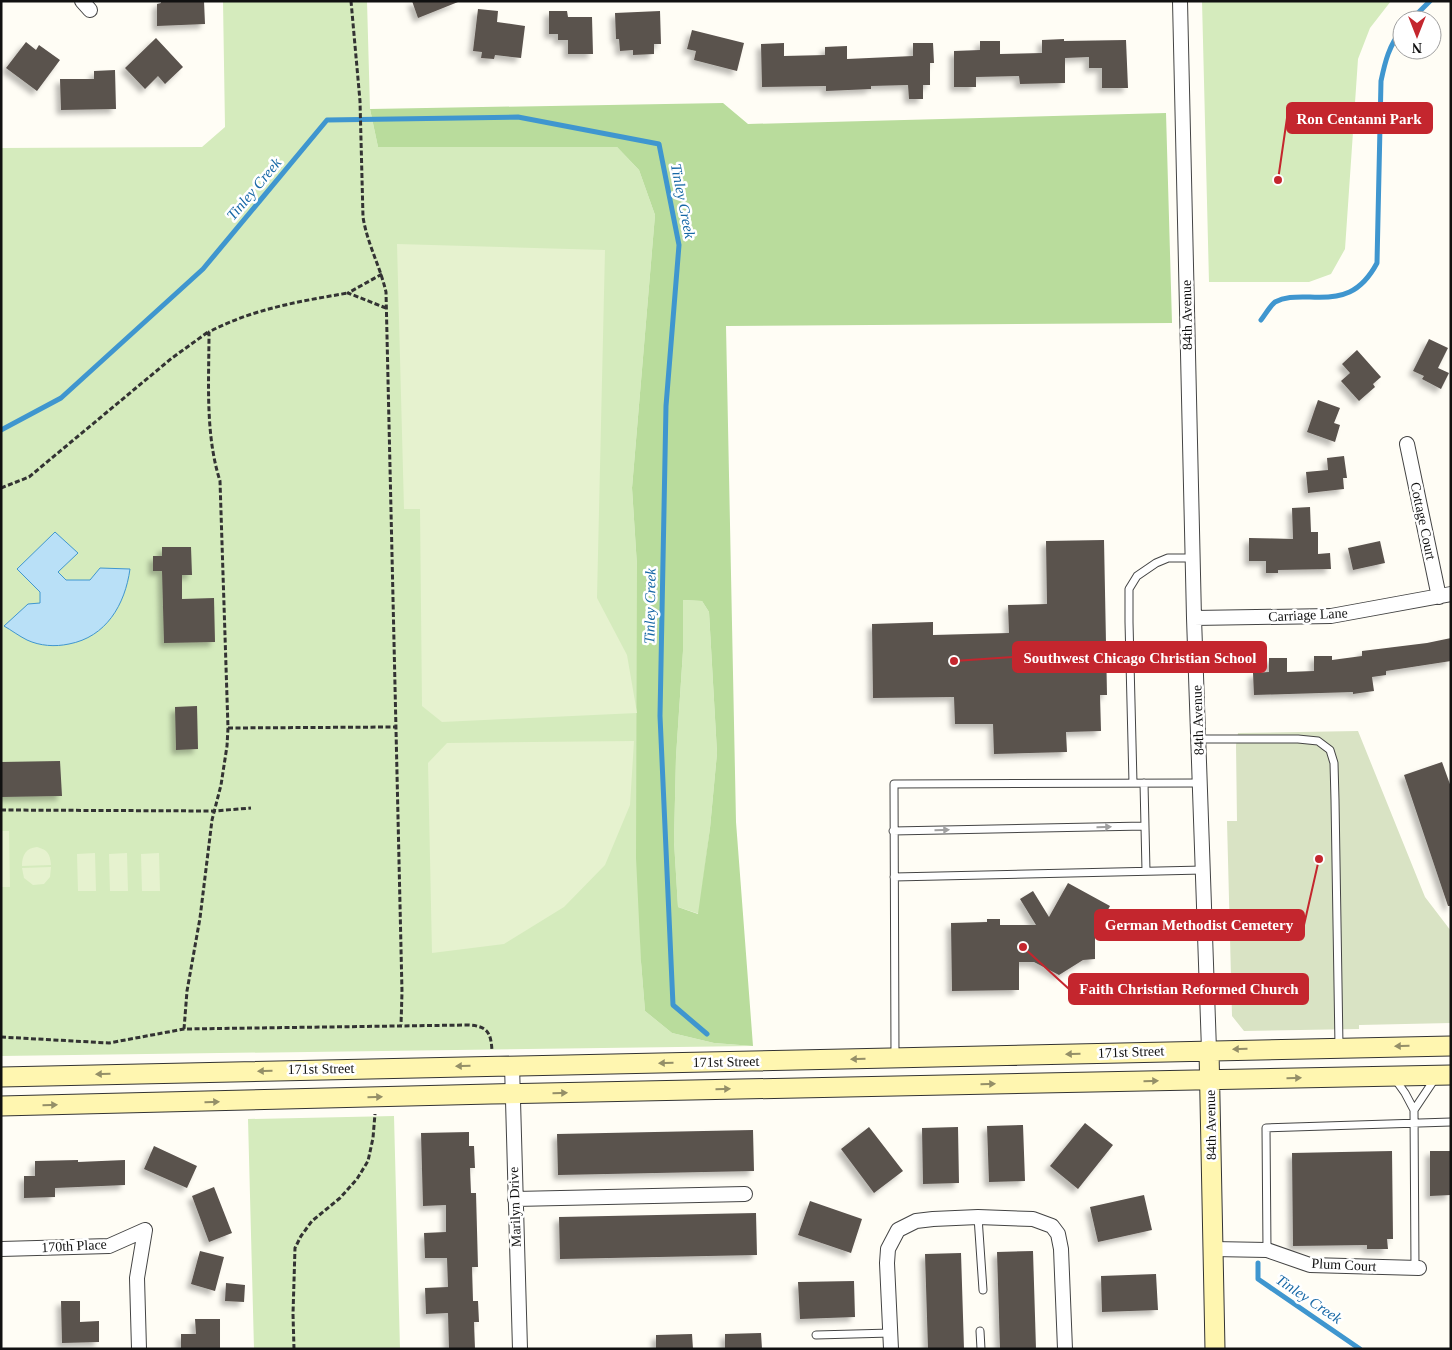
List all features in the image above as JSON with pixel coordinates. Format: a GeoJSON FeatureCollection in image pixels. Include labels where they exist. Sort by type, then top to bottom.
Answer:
{"type":"FeatureCollection","features":[{"type":"Feature","properties":{"kind":"street","name":"84th Avenue"},"geometry":{"type":"LineString","coordinates":[[1180,1],[1194,618],[1210,1080],[1215,1349]]}},
{"type":"Feature","properties":{"kind":"street","name":"Cottage Court"},"geometry":{"type":"LineString","coordinates":[[1407,444],[1445,595]]}},
{"type":"Feature","properties":{"kind":"street","name":"Carriage Lane"},"geometry":{"type":"LineString","coordinates":[[1194,618],[1331,616],[1445,595]]}},
{"type":"Feature","properties":{"kind":"street","name":"171st Street"},"geometry":{"type":"LineString","coordinates":[[1,1077],[1451,1046]]}},
{"type":"Feature","properties":{"kind":"street","name":"Marilyn Drive"},"geometry":{"type":"LineString","coordinates":[[512,1065],[520,1349]]}},
{"type":"Feature","properties":{"kind":"street","name":"171st Street"},"geometry":{"type":"LineString","coordinates":[[1,1106],[1444,1075]]}},
{"type":"Feature","properties":{"kind":"street"},"geometry":{"type":"LineString","coordinates":[[515,1199],[746,1194]]}},
{"type":"Feature","properties":{"kind":"street"},"geometry":{"type":"LineString","coordinates":[[891,1349],[887,1262],[888,1249],[898,1230],[916,1221],[1033,1218],[1052,1226],[1058,1234],[1061,1249],[1064,1349]]}},
{"type":"Feature","properties":{"kind":"street","name":"170th Place"},"geometry":{"type":"LineString","coordinates":[[1,1249],[109,1246],[145,1230],[137,1278],[139,1349]]}},
{"type":"Feature","properties":{"kind":"street","name":"Plum Court"},"geometry":{"type":"LineString","coordinates":[[1212,1250],[1267,1250],[1310,1265],[1417,1268]]}},
{"type":"Feature","properties":{"kind":"lane"},"geometry":{"type":"LineString","coordinates":[[1133,783],[1129,622],[1130,589],[1137,576],[1156,563],[1168,558],[1193,558]]}},
{"type":"Feature","properties":{"kind":"lane"},"geometry":{"type":"LineString","coordinates":[[1198,739],[1298,739],[1318,741],[1330,750],[1334,763],[1335,791],[1339,1048]]}},
{"type":"Feature","properties":{"kind":"lane"},"geometry":{"type":"LineString","coordinates":[[1144,783],[1146,871]]}},
{"type":"Feature","properties":{"kind":"lane"},"geometry":{"type":"LineString","coordinates":[[895,1059],[894,784],[1200,783]]}},
{"type":"Feature","properties":{"kind":"lane"},"geometry":{"type":"LineString","coordinates":[[893,831],[1145,826]]}},
{"type":"Feature","properties":{"kind":"lane"},"geometry":{"type":"LineString","coordinates":[[894,877],[1203,870]]}},
{"type":"Feature","properties":{"kind":"lane"},"geometry":{"type":"LineString","coordinates":[[1414,1110],[1444,1075]]}},
{"type":"Feature","properties":{"kind":"lane"},"geometry":{"type":"LineString","coordinates":[[1393,1076],[1414,1110],[1417,1268]]}},
{"type":"Feature","properties":{"kind":"lane"},"geometry":{"type":"LineString","coordinates":[[1267,1250],[1266,1128],[1451,1122]]}},
{"type":"Feature","properties":{"kind":"lane"},"geometry":{"type":"LineString","coordinates":[[976,1218],[983,1290]]}},
{"type":"Feature","properties":{"kind":"lane"},"geometry":{"type":"LineString","coordinates":[[980,1331],[981,1349]]}},
{"type":"Feature","properties":{"kind":"lane"},"geometry":{"type":"LineString","coordinates":[[816,1335],[891,1332]]}},
{"type":"Feature","properties":{"kind":"path"},"geometry":{"type":"LineString","coordinates":[[351,1],[360,101],[363,218],[366,234],[382,274],[386,292],[402,992],[401,1025]]}},
{"type":"Feature","properties":{"kind":"path"},"geometry":{"type":"LineString","coordinates":[[1,488],[29,477],[172,358],[209,332],[231,320],[298,302],[348,293],[382,274]]}},
{"type":"Feature","properties":{"kind":"path"},"geometry":{"type":"LineString","coordinates":[[348,293],[386,308]]}},
{"type":"Feature","properties":{"kind":"path"},"geometry":{"type":"LineString","coordinates":[[184,1029],[187,991],[200,918],[214,811],[222,786],[228,728],[220,481],[215,466],[211,437],[209,332]]}},
{"type":"Feature","properties":{"kind":"path"},"geometry":{"type":"LineString","coordinates":[[228,728],[395,727]]}},
{"type":"Feature","properties":{"kind":"path"},"geometry":{"type":"LineString","coordinates":[[1,810],[214,811],[251,808]]}},
{"type":"Feature","properties":{"kind":"path"},"geometry":{"type":"LineString","coordinates":[[1,1037],[109,1043],[184,1029],[480,1025],[490,1035],[492,1054]]}},
{"type":"Feature","properties":{"kind":"path"},"geometry":{"type":"LineString","coordinates":[[294,1349],[295,1248],[312,1221],[340,1198],[357,1179],[368,1161],[373,1138],[374,1114]]}},
{"type":"Feature","properties":{"kind":"green space"},"geometry":{"type":"Polygon","coordinates":[[[223,1],[367,1],[370,109],[378,147],[617,147],[639,170],[655,215],[632,488],[637,566],[641,962],[645,1011],[672,1033],[714,1043],[753,1046],[1,1056],[1,148],[202,147],[225,127],[223,1]]]}},
{"type":"Feature","properties":{"kind":"green space"},"geometry":{"type":"Polygon","coordinates":[[[1202,1],[1391,1],[1370,28],[1358,59],[1345,249],[1331,274],[1309,282],[1209,282],[1202,1]]]}},
{"type":"Feature","properties":{"kind":"green space"},"geometry":{"type":"Polygon","coordinates":[[[723,103],[748,124],[1166,113],[1172,323],[726,326],[736,822],[753,1046],[714,1043],[672,1033],[645,1011],[636,858],[637,566],[632,488],[655,215],[639,170],[617,147],[378,147],[370,109],[723,103]],[[683,600],[683,651],[676,757],[674,841],[678,907],[698,914],[710,828],[717,753],[709,612],[702,601],[683,600]]]}},
{"type":"Feature","properties":{"kind":"green space"},"geometry":{"type":"Polygon","coordinates":[[[397,244],[605,250],[597,598],[627,655],[637,713],[442,722],[422,706],[420,509],[404,509],[397,244]]]}},
{"type":"Feature","properties":{"kind":"green space"},"geometry":{"type":"Polygon","coordinates":[[[683,600],[702,601],[709,612],[717,753],[699,914],[678,907],[674,841],[676,757],[683,651],[683,600]]]}},
{"type":"Feature","properties":{"kind":"green space"},"geometry":{"type":"Polygon","coordinates":[[[1358,731],[1425,897],[1451,931],[1451,1023],[1359,1025],[1359,1029],[1244,1031],[1232,1016],[1227,821],[1237,821],[1236,745],[1238,733],[1358,731]]]}},
{"type":"Feature","properties":{"kind":"green space"},"geometry":{"type":"Polygon","coordinates":[[[634,741],[630,805],[605,865],[564,907],[504,944],[432,953],[428,763],[447,743],[634,741]]]}},
{"type":"Feature","properties":{"kind":"green space"},"geometry":{"type":"Polygon","coordinates":[[[1,831],[9,831],[10,887],[1,887],[1,831]]]}},
{"type":"Feature","properties":{"kind":"green space"},"geometry":{"type":"Polygon","coordinates":[[[37,847],[48,853],[51,865],[22,866],[25,853],[37,847]]]}},
{"type":"Feature","properties":{"kind":"green space"},"geometry":{"type":"Polygon","coordinates":[[[95,853],[96,891],[78,891],[77,854],[95,853]]]}},
{"type":"Feature","properties":{"kind":"green space"},"geometry":{"type":"Polygon","coordinates":[[[127,853],[128,891],[110,891],[109,854],[127,853]]]}},
{"type":"Feature","properties":{"kind":"green space"},"geometry":{"type":"Polygon","coordinates":[[[159,853],[160,891],[142,891],[141,854],[159,853]]]}},
{"type":"Feature","properties":{"kind":"green space"},"geometry":{"type":"Polygon","coordinates":[[[51,867],[50,877],[44,884],[33,885],[24,878],[22,868],[51,867]]]}},
{"type":"Feature","properties":{"kind":"green space"},"geometry":{"type":"Polygon","coordinates":[[[394,1116],[400,1349],[254,1349],[248,1119],[394,1116]]]}},
{"type":"Feature","properties":{"kind":"water"},"geometry":{"type":"Polygon","coordinates":[[[55,532],[78,553],[58,572],[66,580],[90,580],[100,568],[130,569],[124,595],[112,617],[103,627],[82,640],[53,646],[32,642],[4,626],[28,604],[40,603],[40,592],[17,569],[55,532]]]}},
{"type":"Feature","properties":{"kind":"building"},"geometry":{"type":"Polygon","coordinates":[[[161,1],[204,1],[205,24],[157,26],[157,4],[161,3],[161,1]]]}},
{"type":"Feature","properties":{"kind":"building"},"geometry":{"type":"Polygon","coordinates":[[[412,1],[458,1],[458,2],[418,18],[412,1]]]}},
{"type":"Feature","properties":{"kind":"building"},"geometry":{"type":"Polygon","coordinates":[[[478,9],[498,11],[497,22],[525,26],[521,58],[495,55],[494,59],[481,58],[482,52],[473,51],[478,9]]]}},
{"type":"Feature","properties":{"kind":"building"},"geometry":{"type":"Polygon","coordinates":[[[549,11],[567,11],[568,17],[592,17],[593,54],[568,54],[568,40],[558,40],[558,34],[549,34],[549,11]]]}},
{"type":"Feature","properties":{"kind":"building"},"geometry":{"type":"Polygon","coordinates":[[[660,11],[661,44],[654,44],[654,54],[633,55],[633,50],[620,51],[619,39],[616,39],[615,13],[660,11]]]}},
{"type":"Feature","properties":{"kind":"building"},"geometry":{"type":"Polygon","coordinates":[[[692,30],[744,43],[737,71],[694,60],[696,51],[687,49],[692,30]]]}},
{"type":"Feature","properties":{"kind":"building"},"geometry":{"type":"Polygon","coordinates":[[[156,38],[183,67],[165,84],[158,76],[145,89],[125,68],[156,38]]]}},
{"type":"Feature","properties":{"kind":"building"},"geometry":{"type":"Polygon","coordinates":[[[1064,39],[1064,41],[1126,40],[1128,88],[1102,88],[1102,68],[1089,68],[1089,57],[1065,58],[1065,83],[1020,84],[1019,76],[976,77],[976,87],[954,87],[954,51],[980,50],[980,41],[1000,41],[1000,54],[1042,53],[1042,40],[1064,39]]]}},
{"type":"Feature","properties":{"kind":"building"},"geometry":{"type":"Polygon","coordinates":[[[26,42],[36,50],[39,45],[60,60],[37,91],[6,68],[26,42]]]}},
{"type":"Feature","properties":{"kind":"building"},"geometry":{"type":"Polygon","coordinates":[[[784,43],[784,56],[825,55],[825,47],[847,46],[847,59],[913,56],[913,43],[933,43],[934,63],[930,63],[930,85],[923,85],[923,99],[909,99],[908,85],[871,86],[871,89],[826,91],[826,86],[762,87],[761,44],[784,43]]]}},
{"type":"Feature","properties":{"kind":"building"},"geometry":{"type":"Polygon","coordinates":[[[115,70],[116,109],[61,110],[60,79],[94,79],[94,71],[115,70]]]}},
{"type":"Feature","properties":{"kind":"building"},"geometry":{"type":"Polygon","coordinates":[[[1429,339],[1448,348],[1438,368],[1449,373],[1441,389],[1422,379],[1424,376],[1413,371],[1429,339]]]}},
{"type":"Feature","properties":{"kind":"building"},"geometry":{"type":"Polygon","coordinates":[[[1357,350],[1381,377],[1373,384],[1375,387],[1359,401],[1341,381],[1350,373],[1342,364],[1357,350]]]}},
{"type":"Feature","properties":{"kind":"building"},"geometry":{"type":"Polygon","coordinates":[[[1318,400],[1340,408],[1334,423],[1340,425],[1335,442],[1307,432],[1318,400]]]}},
{"type":"Feature","properties":{"kind":"building"},"geometry":{"type":"Polygon","coordinates":[[[1344,456],[1347,478],[1343,478],[1344,489],[1308,493],[1306,472],[1328,470],[1327,458],[1344,456]]]}},
{"type":"Feature","properties":{"kind":"building"},"geometry":{"type":"Polygon","coordinates":[[[1310,507],[1311,532],[1318,532],[1318,554],[1330,553],[1331,569],[1278,570],[1278,573],[1266,573],[1266,561],[1249,561],[1249,538],[1293,539],[1292,508],[1310,507]]]}},
{"type":"Feature","properties":{"kind":"building"},"geometry":{"type":"Polygon","coordinates":[[[1104,540],[1107,695],[1100,695],[1101,731],[1066,732],[1067,752],[994,754],[993,724],[955,724],[954,697],[873,698],[872,624],[933,622],[933,635],[1009,633],[1008,605],[1047,604],[1046,541],[1104,540]]]}},
{"type":"Feature","properties":{"kind":"building"},"geometry":{"type":"Polygon","coordinates":[[[1380,541],[1385,563],[1353,570],[1348,548],[1380,541]]]}},
{"type":"Feature","properties":{"kind":"building"},"geometry":{"type":"Polygon","coordinates":[[[162,547],[191,547],[192,575],[182,575],[182,599],[214,598],[215,642],[164,643],[162,571],[153,571],[153,556],[162,556],[162,547]]]}},
{"type":"Feature","properties":{"kind":"building"},"geometry":{"type":"Polygon","coordinates":[[[1451,638],[1451,661],[1386,671],[1386,675],[1372,677],[1374,691],[1353,694],[1353,692],[1254,695],[1253,673],[1269,672],[1269,658],[1287,658],[1287,672],[1314,671],[1314,656],[1332,656],[1332,660],[1362,656],[1362,651],[1451,638]]]}},
{"type":"Feature","properties":{"kind":"building"},"geometry":{"type":"Polygon","coordinates":[[[197,706],[198,749],[176,750],[175,707],[197,706]]]}},
{"type":"Feature","properties":{"kind":"building"},"geometry":{"type":"Polygon","coordinates":[[[60,761],[62,796],[1,797],[1,762],[60,761]]]}},
{"type":"Feature","properties":{"kind":"building"},"geometry":{"type":"Polygon","coordinates":[[[1442,762],[1451,787],[1451,906],[1448,906],[1404,775],[1442,762]]]}},
{"type":"Feature","properties":{"kind":"building"},"geometry":{"type":"Polygon","coordinates":[[[1068,883],[1110,906],[1095,934],[1095,959],[1083,960],[1059,975],[1034,962],[1019,962],[1019,990],[952,991],[951,923],[987,922],[987,919],[1000,919],[1000,925],[1036,925],[1020,899],[1033,891],[1049,917],[1068,883]]]}},
{"type":"Feature","properties":{"kind":"building"},"geometry":{"type":"Polygon","coordinates":[[[1085,1123],[1113,1145],[1078,1189],[1050,1166],[1085,1123]]]}},
{"type":"Feature","properties":{"kind":"building"},"geometry":{"type":"Polygon","coordinates":[[[1023,1125],[1025,1181],[989,1182],[987,1126],[1023,1125]]]}},
{"type":"Feature","properties":{"kind":"building"},"geometry":{"type":"Polygon","coordinates":[[[869,1127],[903,1171],[874,1193],[841,1149],[869,1127]]]}},
{"type":"Feature","properties":{"kind":"building"},"geometry":{"type":"Polygon","coordinates":[[[958,1127],[959,1183],[923,1184],[922,1128],[958,1127]]]}},
{"type":"Feature","properties":{"kind":"building"},"geometry":{"type":"Polygon","coordinates":[[[753,1130],[754,1171],[558,1175],[557,1134],[753,1130]]]}},
{"type":"Feature","properties":{"kind":"building"},"geometry":{"type":"Polygon","coordinates":[[[469,1132],[469,1146],[474,1146],[475,1168],[470,1168],[471,1193],[476,1193],[478,1267],[472,1267],[473,1301],[478,1301],[479,1322],[474,1322],[475,1349],[449,1349],[448,1313],[426,1314],[425,1288],[448,1287],[447,1258],[425,1258],[424,1233],[446,1232],[446,1205],[423,1206],[421,1133],[469,1132]]]}},
{"type":"Feature","properties":{"kind":"building"},"geometry":{"type":"Polygon","coordinates":[[[154,1146],[197,1166],[187,1188],[144,1169],[154,1146]]]}},
{"type":"Feature","properties":{"kind":"building"},"geometry":{"type":"Polygon","coordinates":[[[1392,1151],[1393,1239],[1387,1239],[1388,1249],[1367,1249],[1367,1245],[1293,1246],[1292,1153],[1392,1151]]]}},
{"type":"Feature","properties":{"kind":"building"},"geometry":{"type":"Polygon","coordinates":[[[1430,1151],[1451,1151],[1451,1195],[1430,1196],[1430,1151]]]}},
{"type":"Feature","properties":{"kind":"building"},"geometry":{"type":"Polygon","coordinates":[[[78,1160],[78,1162],[125,1160],[125,1185],[55,1188],[55,1197],[24,1198],[24,1176],[35,1176],[35,1161],[78,1160]]]}},
{"type":"Feature","properties":{"kind":"building"},"geometry":{"type":"Polygon","coordinates":[[[214,1187],[232,1233],[209,1242],[192,1196],[214,1187]]]}},
{"type":"Feature","properties":{"kind":"building"},"geometry":{"type":"Polygon","coordinates":[[[1144,1195],[1152,1230],[1098,1242],[1090,1207],[1144,1195]]]}},
{"type":"Feature","properties":{"kind":"building"},"geometry":{"type":"Polygon","coordinates":[[[810,1201],[862,1219],[851,1253],[798,1235],[810,1201]]]}},
{"type":"Feature","properties":{"kind":"building"},"geometry":{"type":"Polygon","coordinates":[[[756,1213],[757,1255],[560,1259],[559,1217],[756,1213]]]}},
{"type":"Feature","properties":{"kind":"building"},"geometry":{"type":"Polygon","coordinates":[[[200,1251],[224,1257],[215,1291],[191,1284],[200,1251]]]}},
{"type":"Feature","properties":{"kind":"building"},"geometry":{"type":"Polygon","coordinates":[[[1033,1251],[1036,1349],[1000,1349],[997,1252],[1033,1251]]]}},
{"type":"Feature","properties":{"kind":"building"},"geometry":{"type":"Polygon","coordinates":[[[961,1253],[964,1349],[928,1349],[925,1254],[961,1253]]]}},
{"type":"Feature","properties":{"kind":"building"},"geometry":{"type":"Polygon","coordinates":[[[1156,1274],[1158,1310],[1102,1312],[1101,1276],[1156,1274]]]}},
{"type":"Feature","properties":{"kind":"building"},"geometry":{"type":"Polygon","coordinates":[[[854,1281],[855,1317],[800,1319],[798,1282],[854,1281]]]}},
{"type":"Feature","properties":{"kind":"building"},"geometry":{"type":"Polygon","coordinates":[[[226,1283],[245,1285],[244,1302],[225,1301],[226,1283]]]}},
{"type":"Feature","properties":{"kind":"building"},"geometry":{"type":"Polygon","coordinates":[[[61,1301],[80,1301],[80,1322],[99,1321],[99,1342],[62,1343],[61,1301]]]}},
{"type":"Feature","properties":{"kind":"building"},"geometry":{"type":"Polygon","coordinates":[[[195,1319],[220,1319],[220,1349],[181,1349],[181,1334],[196,1334],[195,1319]]]}},
{"type":"Feature","properties":{"kind":"building"},"geometry":{"type":"Polygon","coordinates":[[[761,1333],[762,1349],[725,1349],[725,1334],[761,1333]]]}},
{"type":"Feature","properties":{"kind":"building"},"geometry":{"type":"Polygon","coordinates":[[[692,1334],[693,1349],[656,1349],[656,1335],[692,1334]]]}},
{"type":"Feature","properties":{"kind":"waterway"},"geometry":{"type":"LineString","coordinates":[[1421,10],[1430,1]]}},
{"type":"Feature","properties":{"kind":"waterway"},"geometry":{"type":"LineString","coordinates":[[1261,320],[1275,302],[1283,299],[1332,297],[1350,292],[1364,281],[1377,263],[1381,81],[1386,60],[1392,46]]}},
{"type":"Feature","properties":{"kind":"waterway","name":"Tinley Creek"},"geometry":{"type":"LineString","coordinates":[[1,430],[61,398],[203,269],[327,120],[518,117],[659,144],[679,245],[666,406],[660,716],[673,1005],[707,1034]]}},
{"type":"Feature","properties":{"kind":"waterway","name":"Tinley Creek"},"geometry":{"type":"LineString","coordinates":[[1258,1263],[1258,1279],[1360,1349]]}},
{"type":"Feature","properties":{"kind":"place","name":"Ron Centanni Park"},"geometry":{"type":"Point","coordinates":[1278,180]}},
{"type":"Feature","properties":{"kind":"place","name":"Southwest Chicago Christian School"},"geometry":{"type":"Point","coordinates":[954,661]}},
{"type":"Feature","properties":{"kind":"place","name":"German Methodist Cemetery"},"geometry":{"type":"Point","coordinates":[1319,859]}},
{"type":"Feature","properties":{"kind":"place","name":"Faith Christian Reformed Church"},"geometry":{"type":"Point","coordinates":[1023,947]}}]}
